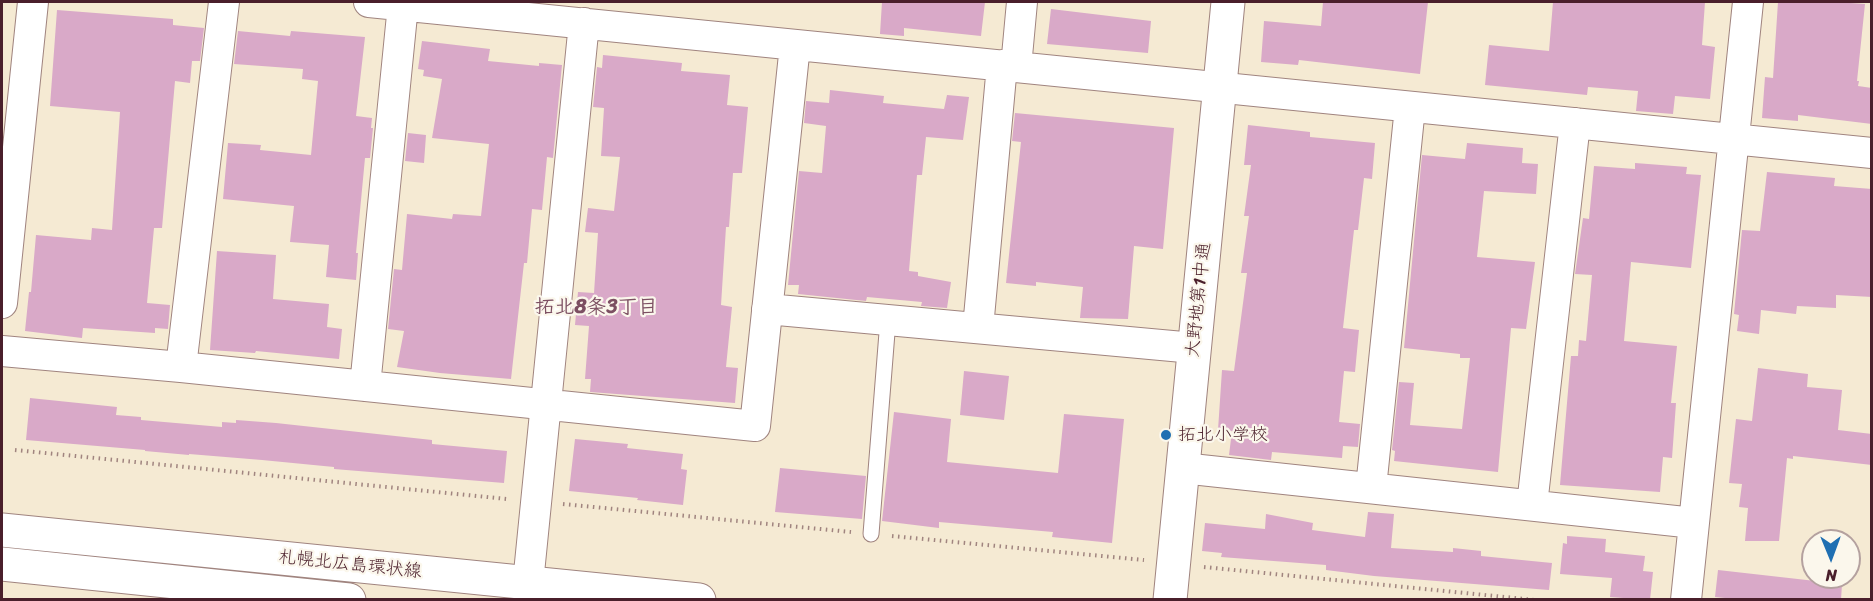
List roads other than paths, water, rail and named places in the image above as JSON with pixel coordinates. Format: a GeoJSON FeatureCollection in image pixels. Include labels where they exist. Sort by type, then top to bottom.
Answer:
{"type":"FeatureCollection","features":[{"type":"Feature","properties":{"kind":"main road","name":"大野地第1中通"},"geometry":{"type":"LineString","coordinates":[[1170,600],[1228,2]]}},
{"type":"Feature","properties":{"kind":"main road","name":"札幌北広島環状線"},"geometry":{"type":"LineString","coordinates":[[2,531],[699,600]]}},
{"type":"Feature","properties":{"kind":"main road","name":"札幌北広島環状線"},"geometry":{"type":"LineString","coordinates":[[2,564],[349,600]]}},
{"type":"Feature","properties":{"kind":"street"},"geometry":{"type":"LineString","coordinates":[[2,303],[33,2]]}},
{"type":"Feature","properties":{"kind":"street"},"geometry":{"type":"LineString","coordinates":[[181,368],[224,2]]}},
{"type":"Feature","properties":{"kind":"street"},"geometry":{"type":"LineString","coordinates":[[369,2],[584,23],[621,14],[795,45],[1872,153]]}},
{"type":"Feature","properties":{"kind":"street"},"geometry":{"type":"LineString","coordinates":[[978,328],[1009,66],[1022,2]]}},
{"type":"Feature","properties":{"kind":"street"},"geometry":{"type":"LineString","coordinates":[[1686,600],[1748,2]]}},
{"type":"Feature","properties":{"kind":"street"},"geometry":{"type":"LineString","coordinates":[[365,386],[403,5]]}},
{"type":"Feature","properties":{"kind":"street"},"geometry":{"type":"LineString","coordinates":[[528,583],[584,23]]}},
{"type":"Feature","properties":{"kind":"street"},"geometry":{"type":"LineString","coordinates":[[2,351],[755,426],[795,45]]}},
{"type":"Feature","properties":{"kind":"street"},"geometry":{"type":"LineString","coordinates":[[1371,488],[1410,106]]}},
{"type":"Feature","properties":{"kind":"street"},"geometry":{"type":"LineString","coordinates":[[1532,505],[1575,123]]}},
{"type":"Feature","properties":{"kind":"street"},"geometry":{"type":"LineString","coordinates":[[767,309],[1194,348]]}},
{"type":"Feature","properties":{"kind":"street"},"geometry":{"type":"LineString","coordinates":[[1182,468],[1694,523]]}},
{"type":"Feature","properties":{"kind":"lane"},"geometry":{"type":"LineString","coordinates":[[871,534],[888,320]]}},
{"type":"Feature","properties":{"kind":"place","name":"拓北小学校"},"geometry":{"type":"Point","coordinates":[1166,435]}},
{"type":"Feature","properties":{"kind":"district","name":"拓北8条3丁目"},"geometry":{"type":"Point","coordinates":[596,308]}}]}
